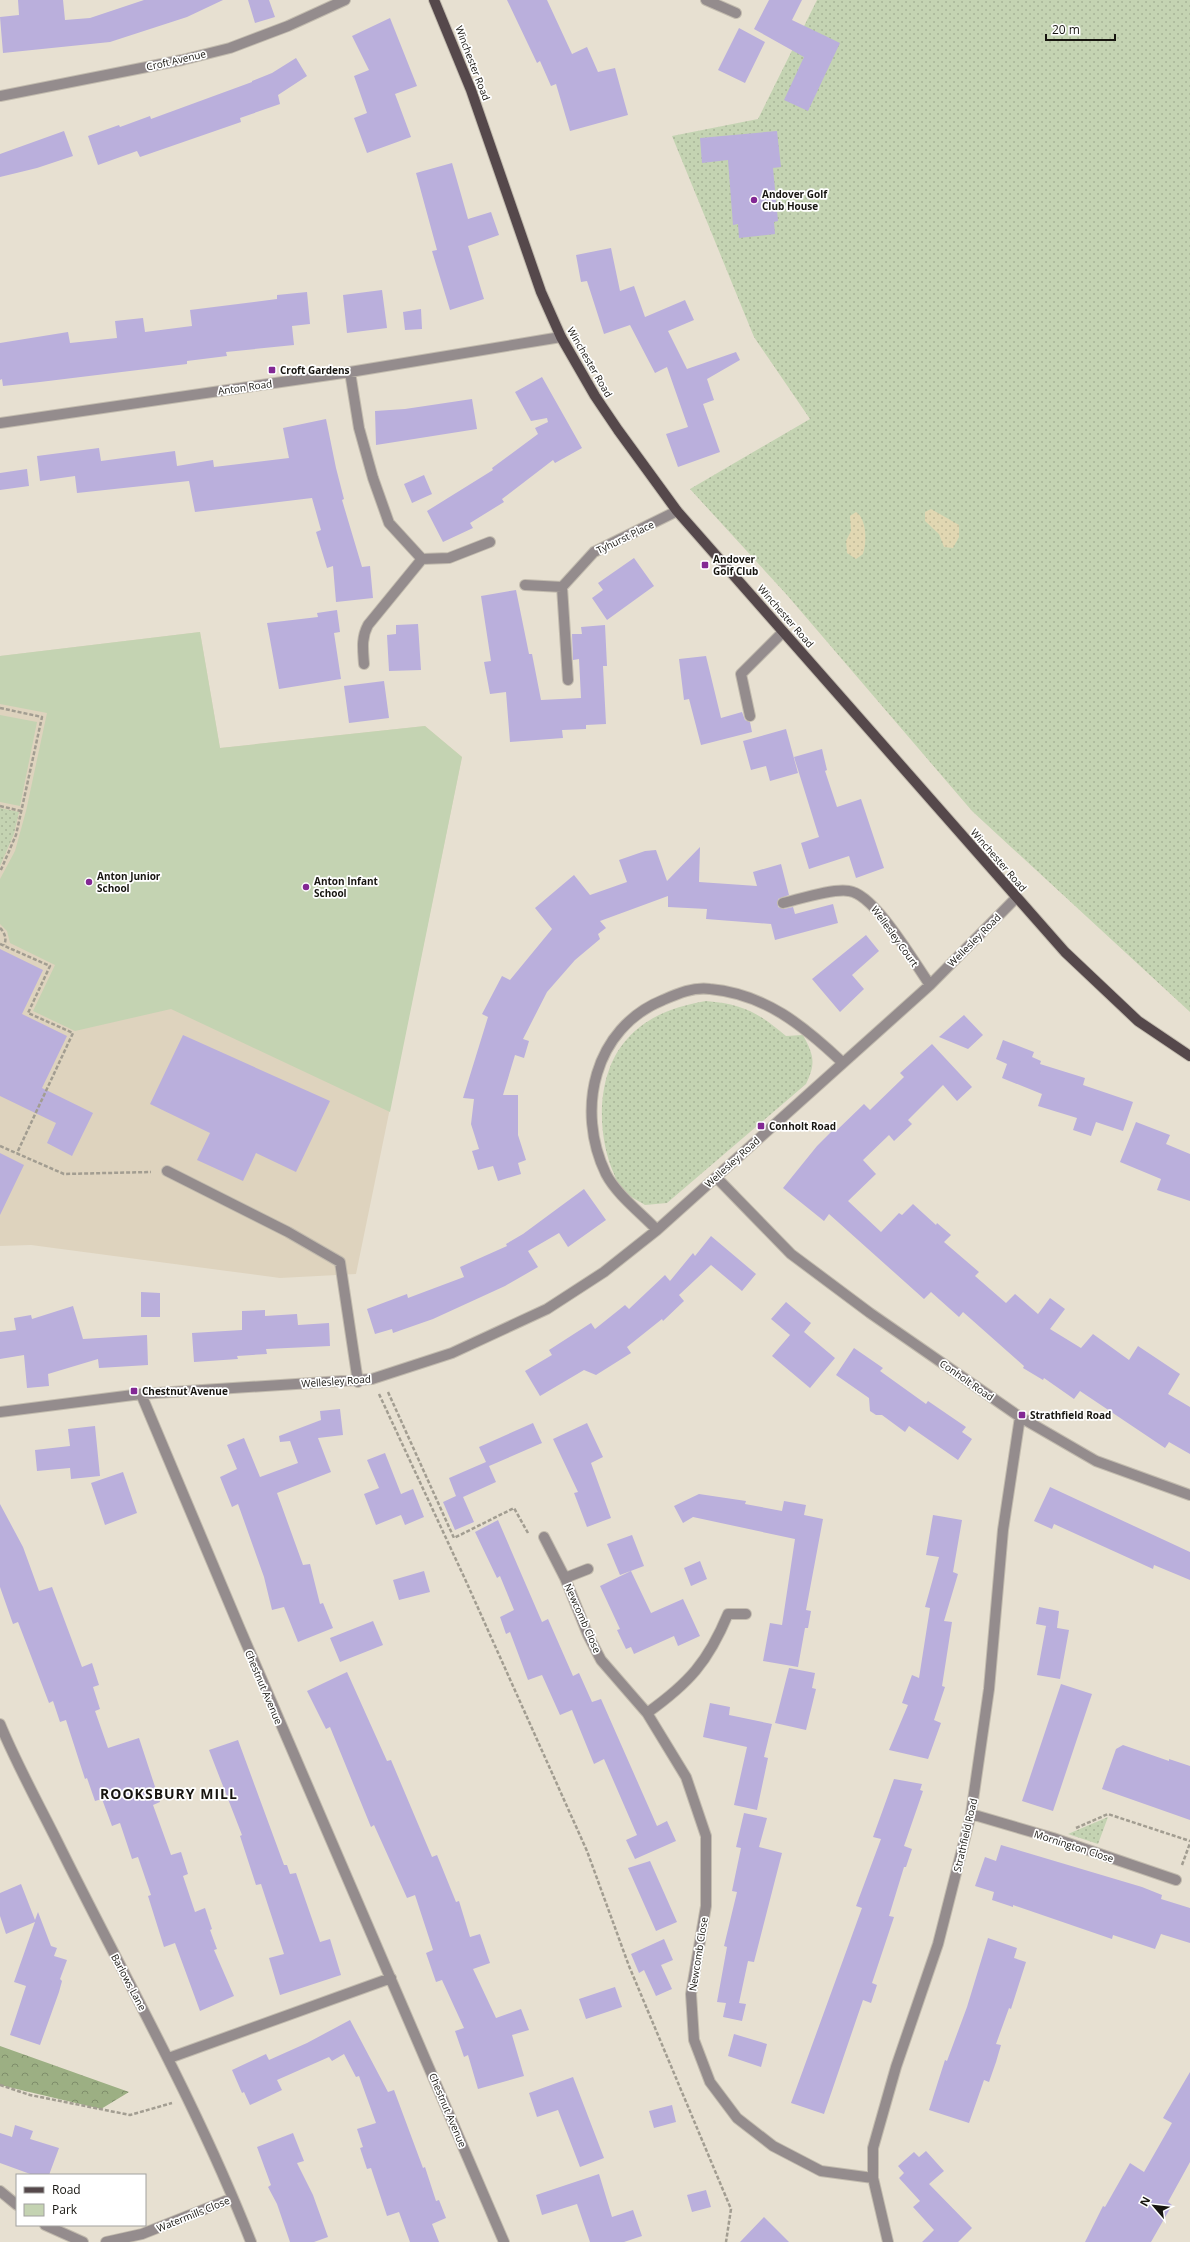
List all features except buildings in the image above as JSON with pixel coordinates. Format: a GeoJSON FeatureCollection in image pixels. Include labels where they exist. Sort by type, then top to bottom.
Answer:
{"type":"FeatureCollection","features":[{"type":"Feature","properties":{"kind":"main road","name":"Winchester Road"},"geometry":{"type":"LineString","coordinates":[[434,0],[471,90],[541,292],[561,336],[610,419],[677,511],[1065,952],[1118,1004],[1157,1035],[1190,1056]]}},
{"type":"Feature","properties":{"kind":"street","name":"Croft Avenue"},"geometry":{"type":"LineString","coordinates":[[0,96],[174,61],[230,48],[288,26],[345,0]]}},
{"type":"Feature","properties":{"kind":"street"},"geometry":{"type":"LineString","coordinates":[[706,0],[736,13]]}},
{"type":"Feature","properties":{"kind":"street","name":"Anton Road"},"geometry":{"type":"LineString","coordinates":[[0,423],[350,372],[561,336]]}},
{"type":"Feature","properties":{"kind":"street"},"geometry":{"type":"LineString","coordinates":[[350,372],[359,428],[373,478],[389,523],[422,559]]}},
{"type":"Feature","properties":{"kind":"street","name":"Tyhurst Place"},"geometry":{"type":"LineString","coordinates":[[562,587],[594,552],[677,511]]}},
{"type":"Feature","properties":{"kind":"street"},"geometry":{"type":"LineString","coordinates":[[364,664],[362,644],[364,633],[368,625],[422,559],[449,558],[490,542]]}},
{"type":"Feature","properties":{"kind":"street"},"geometry":{"type":"LineString","coordinates":[[525,584],[562,587],[568,680]]}},
{"type":"Feature","properties":{"kind":"street"},"geometry":{"type":"LineString","coordinates":[[750,716],[741,674],[783,632]]}},
{"type":"Feature","properties":{"kind":"street","name":"Wellesley Court"},"geometry":{"type":"LineString","coordinates":[[783,903],[818,894],[850,891],[871,902],[930,985]]}},
{"type":"Feature","properties":{"kind":"street","name":"Wellesley Road"},"geometry":{"type":"LineString","coordinates":[[0,1412],[141,1394],[239,1386],[358,1382],[376,1378],[452,1353],[547,1309],[604,1272],[658,1230],[842,1062],[930,985],[1016,898]]}},
{"type":"Feature","properties":{"kind":"street"},"geometry":{"type":"LineString","coordinates":[[658,1230],[620,1192],[607,1175],[599,1157],[591,1113],[592,1091],[600,1064],[612,1042],[627,1023],[646,1007],[688,990],[709,989],[731,992],[765,1004],[788,1017],[810,1032],[842,1062]]}},
{"type":"Feature","properties":{"kind":"street"},"geometry":{"type":"LineString","coordinates":[[167,1171],[288,1232],[340,1262],[358,1382]]}},
{"type":"Feature","properties":{"kind":"street","name":"Conholt Road"},"geometry":{"type":"LineString","coordinates":[[716,1177],[791,1254],[870,1313],[1020,1417],[1096,1461],[1190,1495]]}},
{"type":"Feature","properties":{"kind":"street","name":"Chestnut Avenue"},"geometry":{"type":"LineString","coordinates":[[141,1394],[356,1901],[391,1978],[504,2242]]}},
{"type":"Feature","properties":{"kind":"street","name":"Strathfield Road"},"geometry":{"type":"LineString","coordinates":[[888,2242],[873,2178],[873,2148],[896,2067],[938,1944],[972,1814],[989,1689],[1003,1530],[1020,1417]]}},
{"type":"Feature","properties":{"kind":"street","name":"Newcomb Close"},"geometry":{"type":"LineString","coordinates":[[544,1537],[565,1578],[588,1635],[602,1660],[647,1713],[686,1777],[706,1836],[706,1906],[691,1994],[694,2040],[710,2082],[737,2118],[773,2146],[821,2171],[873,2178]]}},
{"type":"Feature","properties":{"kind":"street","name":"Newcomb Close"},"geometry":{"type":"LineString","coordinates":[[565,1578],[588,1569]]}},
{"type":"Feature","properties":{"kind":"street"},"geometry":{"type":"LineString","coordinates":[[647,1713],[675,1693],[699,1669],[716,1642],[728,1614],[746,1614]]}},
{"type":"Feature","properties":{"kind":"street","name":"Barlows Lane"},"geometry":{"type":"LineString","coordinates":[[1,1731],[169,2058],[189,2099],[251,2242]]}},
{"type":"Feature","properties":{"kind":"street","name":"Mornington Close"},"geometry":{"type":"LineString","coordinates":[[972,1814],[1053,1838],[1176,1880]]}},
{"type":"Feature","properties":{"kind":"street"},"geometry":{"type":"LineString","coordinates":[[169,2058],[391,1978]]}},
{"type":"Feature","properties":{"kind":"street"},"geometry":{"type":"LineString","coordinates":[[0,2191],[16,2204]]}},
{"type":"Feature","properties":{"kind":"street","name":"Watermills Close"},"geometry":{"type":"LineString","coordinates":[[106,2242],[142,2234],[233,2198]]}},
{"type":"Feature","properties":{"kind":"street"},"geometry":{"type":"LineString","coordinates":[[48,2226],[83,2242]]}},
{"type":"Feature","properties":{"kind":"path"},"geometry":{"type":"LineString","coordinates":[[0,708],[42,717],[16,835],[0,872]]}},
{"type":"Feature","properties":{"kind":"path"},"geometry":{"type":"LineString","coordinates":[[0,806],[22,811]]}},
{"type":"Feature","properties":{"kind":"path"},"geometry":{"type":"LineString","coordinates":[[0,928],[4,932],[6,941],[4,945]]}},
{"type":"Feature","properties":{"kind":"path"},"geometry":{"type":"LineString","coordinates":[[0,944],[50,966],[28,1013],[73,1033],[18,1153]]}},
{"type":"Feature","properties":{"kind":"path"},"geometry":{"type":"LineString","coordinates":[[0,1146],[64,1174],[167,1171]]}},
{"type":"Feature","properties":{"kind":"path"},"geometry":{"type":"LineString","coordinates":[[376,1378],[454,1538],[514,1508],[529,1536],[544,1537]]}},
{"type":"Feature","properties":{"kind":"path"},"geometry":{"type":"LineString","coordinates":[[376,1378],[587,1851],[629,1966],[731,2209],[726,2242]]}},
{"type":"Feature","properties":{"kind":"path"},"geometry":{"type":"LineString","coordinates":[[1053,1838],[1108,1814],[1190,1842]]}},
{"type":"Feature","properties":{"kind":"path"},"geometry":{"type":"LineString","coordinates":[[0,2085],[30,2095],[130,2115],[189,2099]]}},
{"type":"Feature","properties":{"kind":"shaded area","name":"Anton Infant School"},"geometry":{"type":"Polygon","coordinates":[[[200,632],[220,748],[425,726],[462,757],[356,1274],[280,1278],[31,1245],[0,1246],[0,656],[200,632]]]}},
{"type":"Feature","properties":{"kind":"green space","name":"Andover Golf Club"},"geometry":{"type":"Polygon","coordinates":[[[817,0],[1190,0],[1190,1012],[972,811],[787,595],[690,489],[810,419],[754,337],[672,136],[758,119],[817,0]]]}},
{"type":"Feature","properties":{"kind":"green space"},"geometry":{"type":"Polygon","coordinates":[[[200,632],[220,748],[425,726],[462,757],[390,1112],[171,1009],[75,1031],[33,1011],[55,965],[10,943],[7,931],[0,924],[0,879],[15,851],[26,811],[47,713],[0,704],[0,656],[200,632]]]}},
{"type":"Feature","properties":{"kind":"green space"},"geometry":{"type":"Polygon","coordinates":[[[0,715],[37,722],[20,806],[0,802],[0,715]]]}},
{"type":"Feature","properties":{"kind":"green space"},"geometry":{"type":"Polygon","coordinates":[[[0,808],[19,812],[14,834],[0,866],[0,808]]]}},
{"type":"Feature","properties":{"kind":"green space"},"geometry":{"type":"Polygon","coordinates":[[[706,1001],[730,1004],[750,1011],[767,1021],[786,1036],[803,1035],[810,1049],[812,1060],[809,1077],[806,1084],[667,1203],[645,1205],[622,1190],[608,1158],[602,1122],[602,1103],[610,1068],[617,1052],[628,1038],[645,1023],[674,1009],[706,1001]]]}},
{"type":"Feature","properties":{"kind":"green space"},"geometry":{"type":"Polygon","coordinates":[[[1108,1817],[1098,1844],[1068,1834],[1108,1817]]]}},
{"type":"Feature","properties":{"kind":"green space"},"geometry":{"type":"Polygon","coordinates":[[[0,2046],[129,2092],[101,2109],[0,2085],[0,2046]]]}},
{"type":"Feature","properties":{"kind":"sand"},"geometry":{"type":"Polygon","coordinates":[[[931,509],[959,525],[959,537],[953,548],[944,547],[939,534],[925,521],[925,512],[931,509]]]}},
{"type":"Feature","properties":{"kind":"sand"},"geometry":{"type":"Polygon","coordinates":[[[856,512],[860,515],[864,525],[865,544],[863,554],[856,559],[847,553],[846,541],[851,531],[850,516],[856,512]]]}},
{"type":"Feature","properties":{"kind":"place","name":"Andover Golf Club House"},"geometry":{"type":"Point","coordinates":[754,200]}},
{"type":"Feature","properties":{"kind":"place","name":"Croft Gardens"},"geometry":{"type":"Point","coordinates":[272,370]}},
{"type":"Feature","properties":{"kind":"place","name":"Andover Golf Club"},"geometry":{"type":"Point","coordinates":[705,565]}},
{"type":"Feature","properties":{"kind":"place","name":"Anton Junior School"},"geometry":{"type":"Point","coordinates":[89,882]}},
{"type":"Feature","properties":{"kind":"place","name":"Anton Infant School"},"geometry":{"type":"Point","coordinates":[306,887]}},
{"type":"Feature","properties":{"kind":"place","name":"Conholt Road"},"geometry":{"type":"Point","coordinates":[761,1126]}},
{"type":"Feature","properties":{"kind":"place","name":"Chestnut Avenue"},"geometry":{"type":"Point","coordinates":[134,1391]}},
{"type":"Feature","properties":{"kind":"place","name":"Strathfield Road"},"geometry":{"type":"Point","coordinates":[1022,1415]}},
{"type":"Feature","properties":{"kind":"district","name":"ROOKSBURY MILL"},"geometry":{"type":"Point","coordinates":[169,1793]}}]}
